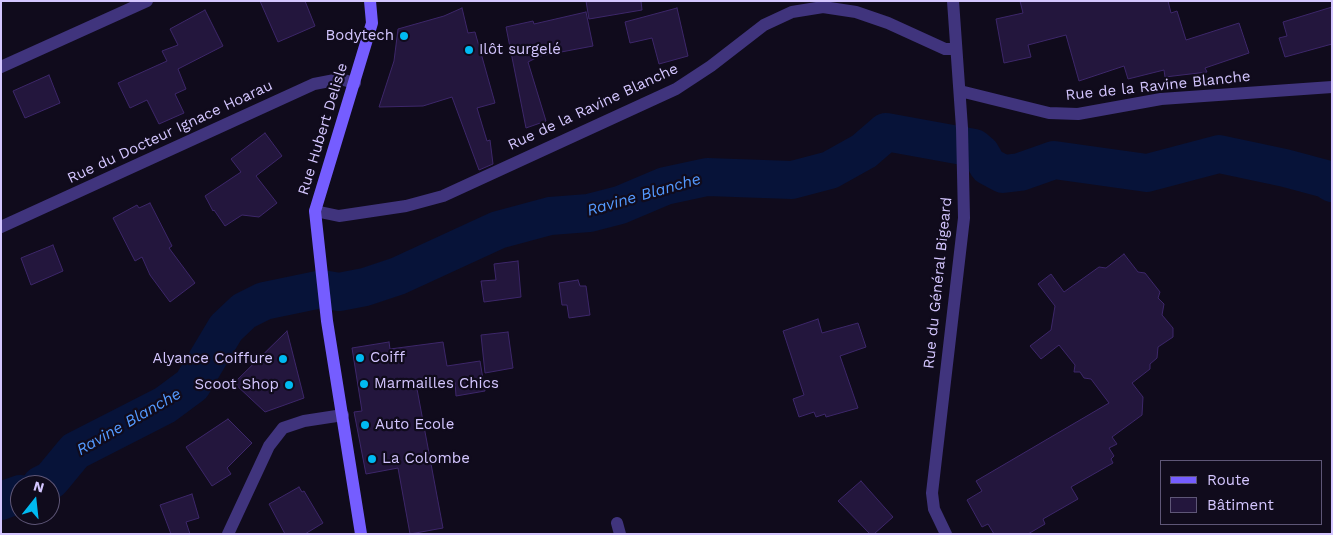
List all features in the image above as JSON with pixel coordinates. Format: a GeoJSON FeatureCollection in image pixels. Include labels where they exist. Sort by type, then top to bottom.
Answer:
{"type":"FeatureCollection","features":[{"type":"Feature","properties":{"kind":"main road","name":"Rue Hubert Delisle"},"geometry":{"type":"LineString","coordinates":[[361,534],[328,321],[315,211],[372,23],[370,1]]}},
{"type":"Feature","properties":{"kind":"street"},"geometry":{"type":"LineString","coordinates":[[1,67],[147,1]]}},
{"type":"Feature","properties":{"kind":"street","name":"Rue du Général Bigeard"},"geometry":{"type":"LineString","coordinates":[[946,534],[934,509],[933,477],[964,218],[962,128],[953,1]]}},
{"type":"Feature","properties":{"kind":"street","name":"Rue de la Ravine Blanche"},"geometry":{"type":"LineString","coordinates":[[315,211],[339,216],[406,206],[443,196],[676,89],[711,66],[764,26],[792,12],[823,7],[856,12],[888,23],[945,49],[956,49]]}},
{"type":"Feature","properties":{"kind":"street","name":"Rue du Docteur Ignace Hoarau"},"geometry":{"type":"LineString","coordinates":[[1,227],[314,84],[331,79],[355,83]]}},
{"type":"Feature","properties":{"kind":"street","name":"Rue de la Ravine Blanche"},"geometry":{"type":"LineString","coordinates":[[960,91],[1049,113],[1078,114],[1161,99],[1332,87]]}},
{"type":"Feature","properties":{"kind":"street"},"geometry":{"type":"LineString","coordinates":[[228,534],[269,446],[283,428],[343,415]]}},
{"type":"Feature","properties":{"kind":"building"},"geometry":{"type":"Polygon","coordinates":[[[260,1],[305,1],[315,26],[278,42],[260,1]]]}},
{"type":"Feature","properties":{"kind":"building"},"geometry":{"type":"Polygon","coordinates":[[[586,1],[641,1],[642,10],[589,19],[586,1]]]}},
{"type":"Feature","properties":{"kind":"building"},"geometry":{"type":"Polygon","coordinates":[[[1020,1],[1168,1],[1171,13],[1177,11],[1186,40],[1239,23],[1249,53],[1205,68],[1207,72],[1165,77],[1164,70],[1128,79],[1124,66],[1079,81],[1066,35],[1028,45],[1031,57],[1004,63],[996,19],[1023,13],[1020,1]]]}},
{"type":"Feature","properties":{"kind":"building"},"geometry":{"type":"Polygon","coordinates":[[[1332,7],[1332,44],[1285,57],[1279,38],[1287,36],[1283,22],[1332,7]]]}},
{"type":"Feature","properties":{"kind":"building"},"geometry":{"type":"Polygon","coordinates":[[[462,8],[468,33],[475,32],[495,103],[477,108],[487,141],[490,140],[493,164],[479,170],[452,97],[423,106],[379,107],[394,61],[398,29],[444,16],[462,8]]]}},
{"type":"Feature","properties":{"kind":"building"},"geometry":{"type":"Polygon","coordinates":[[[677,8],[688,56],[659,64],[652,38],[630,43],[625,22],[677,8]]]}},
{"type":"Feature","properties":{"kind":"building"},"geometry":{"type":"Polygon","coordinates":[[[205,10],[223,46],[178,69],[186,89],[175,94],[184,113],[159,124],[147,100],[130,108],[118,83],[167,61],[162,51],[178,45],[170,29],[205,10]]]}},
{"type":"Feature","properties":{"kind":"building"},"geometry":{"type":"Polygon","coordinates":[[[586,12],[593,46],[540,56],[528,62],[546,121],[526,128],[506,27],[533,21],[534,24],[586,12]]]}},
{"type":"Feature","properties":{"kind":"building"},"geometry":{"type":"Polygon","coordinates":[[[49,75],[60,103],[25,118],[13,91],[49,75]]]}},
{"type":"Feature","properties":{"kind":"building"},"geometry":{"type":"Polygon","coordinates":[[[265,133],[282,156],[256,176],[277,203],[259,217],[242,215],[225,226],[213,211],[205,196],[241,172],[231,159],[265,133]]]}},
{"type":"Feature","properties":{"kind":"building"},"geometry":{"type":"Polygon","coordinates":[[[150,203],[172,246],[169,248],[195,283],[170,302],[150,275],[142,257],[135,261],[113,218],[137,205],[139,208],[150,203]]]}},
{"type":"Feature","properties":{"kind":"building"},"geometry":{"type":"Polygon","coordinates":[[[53,245],[63,271],[31,285],[21,258],[53,245]]]}},
{"type":"Feature","properties":{"kind":"building"},"geometry":{"type":"Polygon","coordinates":[[[1124,254],[1138,272],[1145,273],[1160,292],[1158,298],[1164,304],[1162,315],[1173,328],[1173,337],[1158,347],[1157,358],[1150,364],[1150,369],[1132,383],[1143,397],[1142,415],[1112,437],[1117,444],[1109,448],[1114,456],[1111,459],[1113,463],[1071,487],[1078,499],[1043,519],[1045,524],[1028,534],[994,534],[988,524],[982,527],[967,500],[982,491],[976,481],[1109,403],[1091,379],[1084,378],[1080,372],[1074,372],[1075,365],[1059,345],[1041,359],[1030,346],[1051,330],[1055,306],[1038,284],[1051,274],[1064,292],[1099,267],[1106,268],[1124,254]]]}},
{"type":"Feature","properties":{"kind":"building"},"geometry":{"type":"Polygon","coordinates":[[[518,261],[521,297],[484,302],[481,281],[496,280],[494,264],[518,261]]]}},
{"type":"Feature","properties":{"kind":"building"},"geometry":{"type":"Polygon","coordinates":[[[578,280],[580,286],[586,286],[590,315],[569,318],[567,305],[562,305],[559,283],[578,280]]]}},
{"type":"Feature","properties":{"kind":"building"},"geometry":{"type":"Polygon","coordinates":[[[818,319],[822,333],[858,323],[866,347],[840,356],[858,408],[826,417],[825,414],[816,417],[814,412],[799,417],[793,399],[804,395],[783,331],[818,319]]]}},
{"type":"Feature","properties":{"kind":"building"},"geometry":{"type":"Polygon","coordinates":[[[287,331],[304,398],[265,412],[234,383],[287,331]]]}},
{"type":"Feature","properties":{"kind":"building"},"geometry":{"type":"Polygon","coordinates":[[[508,332],[513,368],[485,373],[481,335],[508,332]]]}},
{"type":"Feature","properties":{"kind":"building"},"geometry":{"type":"Polygon","coordinates":[[[389,342],[390,349],[443,342],[447,366],[480,361],[485,391],[456,396],[455,382],[417,389],[443,528],[410,534],[398,468],[366,474],[354,412],[362,411],[352,348],[389,342]]]}},
{"type":"Feature","properties":{"kind":"building"},"geometry":{"type":"Polygon","coordinates":[[[228,419],[252,443],[227,468],[231,474],[212,486],[186,447],[228,419]]]}},
{"type":"Feature","properties":{"kind":"building"},"geometry":{"type":"Polygon","coordinates":[[[861,481],[893,517],[874,534],[870,534],[838,501],[861,481]]]}},
{"type":"Feature","properties":{"kind":"building"},"geometry":{"type":"Polygon","coordinates":[[[299,487],[302,492],[304,491],[323,523],[305,534],[285,534],[269,504],[299,487]]]}},
{"type":"Feature","properties":{"kind":"building"},"geometry":{"type":"Polygon","coordinates":[[[192,494],[199,518],[186,522],[190,534],[171,534],[160,505],[192,494]]]}},
{"type":"Feature","properties":{"kind":"waterway","name":"Ravine Blanche"},"geometry":{"type":"LineString","coordinates":[[55,475],[75,451],[165,405],[192,385],[226,328],[244,311],[264,301],[322,289],[339,292],[365,287],[398,276],[498,230],[550,216],[589,213],[620,205],[665,186],[707,177],[792,180],[830,170],[864,151],[886,132],[974,148],[981,154],[988,166],[1003,174],[1020,172],[1054,160],[1147,173],[1219,154],[1285,168],[1326,179],[1332,183]]}},
{"type":"Feature","properties":{"kind":"waterway","name":"Ravine Blanche"},"geometry":{"type":"LineString","coordinates":[[1,501],[10,498]]}},
{"type":"Feature","properties":{"kind":"place","name":"Bodytech"},"geometry":{"type":"Point","coordinates":[404,36]}},
{"type":"Feature","properties":{"kind":"place","name":"Ilôt surgelé"},"geometry":{"type":"Point","coordinates":[469,50]}},
{"type":"Feature","properties":{"kind":"place","name":"Coiff"},"geometry":{"type":"Point","coordinates":[360,358]}},
{"type":"Feature","properties":{"kind":"place","name":"Alyance Coiffure"},"geometry":{"type":"Point","coordinates":[283,359]}},
{"type":"Feature","properties":{"kind":"place","name":"Marmailles Chics"},"geometry":{"type":"Point","coordinates":[364,384]}},
{"type":"Feature","properties":{"kind":"place","name":"Scoot Shop"},"geometry":{"type":"Point","coordinates":[289,385]}},
{"type":"Feature","properties":{"kind":"place","name":"Auto Ecole"},"geometry":{"type":"Point","coordinates":[365,425]}},
{"type":"Feature","properties":{"kind":"place","name":"La Colombe"},"geometry":{"type":"Point","coordinates":[372,459]}}]}
